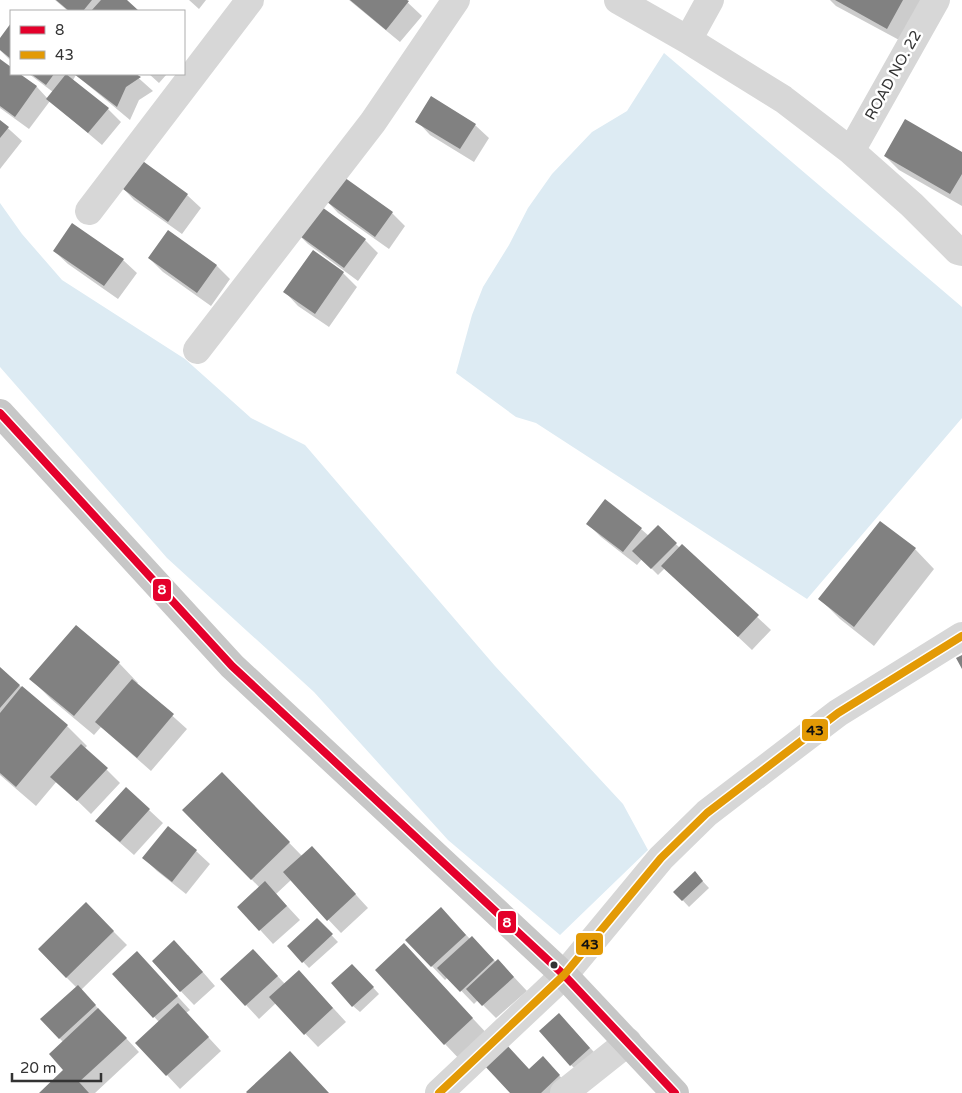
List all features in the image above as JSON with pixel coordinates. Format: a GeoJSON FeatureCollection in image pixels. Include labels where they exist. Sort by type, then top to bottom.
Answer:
{"type":"FeatureCollection","features":[{"type":"Feature","properties":{"kind":"highway"},"geometry":{"type":"LineString","coordinates":[[0,413],[232,666],[564,975],[675,1093]]}},
{"type":"Feature","properties":{"kind":"street"},"geometry":{"type":"LineString","coordinates":[[89,211],[250,0]]}},
{"type":"Feature","properties":{"kind":"street"},"geometry":{"type":"LineString","coordinates":[[198,350],[373,122],[456,0]]}},
{"type":"Feature","properties":{"kind":"street"},"geometry":{"type":"LineString","coordinates":[[618,0],[688,40],[783,99],[851,151],[912,205],[958,251],[962,252]]}},
{"type":"Feature","properties":{"kind":"street"},"geometry":{"type":"LineString","coordinates":[[688,40],[710,0]]}},
{"type":"Feature","properties":{"kind":"street","name":"ROAD NO. 22"},"geometry":{"type":"LineString","coordinates":[[851,151],[936,0]]}},
{"type":"Feature","properties":{"kind":"street"},"geometry":{"type":"LineString","coordinates":[[439,1093],[564,975],[661,858],[707,813],[838,713],[962,636]]}},
{"type":"Feature","properties":{"kind":"street"},"geometry":{"type":"LineString","coordinates":[[564,1093],[628,1042]]}},
{"type":"Feature","properties":{"kind":"shaded area"},"geometry":{"type":"Polygon","coordinates":[[[664,53],[962,307],[962,418],[807,599],[536,423],[516,417],[456,373],[472,315],[483,287],[509,245],[528,208],[552,174],[592,132],[627,111],[664,53]]]}},
{"type":"Feature","properties":{"kind":"shaded area"},"geometry":{"type":"Polygon","coordinates":[[[0,203],[22,234],[62,280],[185,359],[251,418],[305,445],[495,666],[623,804],[648,850],[560,935],[448,840],[314,692],[167,558],[0,367],[0,203]]]}},
{"type":"Feature","properties":{"kind":"building"},"geometry":{"type":"Polygon","coordinates":[[[56,0],[92,0],[84,10],[68,10],[56,0]]]}},
{"type":"Feature","properties":{"kind":"building"},"geometry":{"type":"Polygon","coordinates":[[[101,0],[127,0],[138,10],[92,10],[101,0]]]}},
{"type":"Feature","properties":{"kind":"building"},"geometry":{"type":"Polygon","coordinates":[[[350,0],[407,0],[409,1],[386,30],[350,0]]]}},
{"type":"Feature","properties":{"kind":"building"},"geometry":{"type":"Polygon","coordinates":[[[835,0],[903,0],[887,29],[835,0]]]}},
{"type":"Feature","properties":{"kind":"building"},"geometry":{"type":"Polygon","coordinates":[[[10,24],[10,58],[0,50],[0,38],[10,24]]]}},
{"type":"Feature","properties":{"kind":"building"},"geometry":{"type":"Polygon","coordinates":[[[0,59],[10,66],[10,75],[21,75],[37,86],[15,117],[0,106],[0,59]]]}},
{"type":"Feature","properties":{"kind":"building"},"geometry":{"type":"Polygon","coordinates":[[[32,75],[53,75],[46,85],[32,75]]]}},
{"type":"Feature","properties":{"kind":"building"},"geometry":{"type":"Polygon","coordinates":[[[65,75],[67,75],[109,108],[88,133],[46,99],[65,75]]]}},
{"type":"Feature","properties":{"kind":"building"},"geometry":{"type":"Polygon","coordinates":[[[75,75],[138,75],[141,77],[126,87],[117,107],[75,75]]]}},
{"type":"Feature","properties":{"kind":"building"},"geometry":{"type":"Polygon","coordinates":[[[431,96],[476,124],[460,149],[415,122],[431,96]]]}},
{"type":"Feature","properties":{"kind":"building"},"geometry":{"type":"Polygon","coordinates":[[[905,119],[962,152],[962,174],[950,194],[884,156],[905,119]]]}},
{"type":"Feature","properties":{"kind":"building"},"geometry":{"type":"Polygon","coordinates":[[[0,120],[9,127],[0,138],[0,120]]]}},
{"type":"Feature","properties":{"kind":"building"},"geometry":{"type":"Polygon","coordinates":[[[140,159],[188,194],[168,222],[119,186],[140,159]]]}},
{"type":"Feature","properties":{"kind":"building"},"geometry":{"type":"Polygon","coordinates":[[[341,175],[393,212],[375,237],[323,199],[341,175]]]}},
{"type":"Feature","properties":{"kind":"building"},"geometry":{"type":"Polygon","coordinates":[[[315,202],[366,239],[344,268],[293,231],[315,202]]]}},
{"type":"Feature","properties":{"kind":"building"},"geometry":{"type":"Polygon","coordinates":[[[72,223],[124,259],[104,286],[53,251],[72,223]]]}},
{"type":"Feature","properties":{"kind":"building"},"geometry":{"type":"Polygon","coordinates":[[[168,230],[217,265],[197,293],[148,258],[168,230]]]}},
{"type":"Feature","properties":{"kind":"building"},"geometry":{"type":"Polygon","coordinates":[[[313,250],[344,272],[315,314],[283,292],[313,250]]]}},
{"type":"Feature","properties":{"kind":"building"},"geometry":{"type":"Polygon","coordinates":[[[605,499],[642,528],[623,552],[586,524],[605,499]]]}},
{"type":"Feature","properties":{"kind":"building"},"geometry":{"type":"Polygon","coordinates":[[[880,521],[916,548],[854,627],[818,599],[880,521]]]}},
{"type":"Feature","properties":{"kind":"building"},"geometry":{"type":"Polygon","coordinates":[[[658,525],[677,543],[651,569],[632,551],[658,525]]]}},
{"type":"Feature","properties":{"kind":"building"},"geometry":{"type":"Polygon","coordinates":[[[682,544],[759,615],[738,637],[661,566],[682,544]]]}},
{"type":"Feature","properties":{"kind":"building"},"geometry":{"type":"Polygon","coordinates":[[[76,625],[120,662],[74,716],[29,679],[76,625]]]}},
{"type":"Feature","properties":{"kind":"building"},"geometry":{"type":"Polygon","coordinates":[[[962,655],[962,669],[956,658],[962,655]]]}},
{"type":"Feature","properties":{"kind":"building"},"geometry":{"type":"Polygon","coordinates":[[[0,667],[20,685],[0,708],[0,667]]]}},
{"type":"Feature","properties":{"kind":"building"},"geometry":{"type":"Polygon","coordinates":[[[132,679],[174,714],[137,758],[95,722],[132,679]]]}},
{"type":"Feature","properties":{"kind":"building"},"geometry":{"type":"Polygon","coordinates":[[[22,686],[68,725],[16,787],[0,773],[0,713],[22,686]]]}},
{"type":"Feature","properties":{"kind":"building"},"geometry":{"type":"Polygon","coordinates":[[[81,744],[108,768],[77,801],[50,777],[81,744]]]}},
{"type":"Feature","properties":{"kind":"building"},"geometry":{"type":"Polygon","coordinates":[[[222,772],[290,842],[251,880],[182,810],[222,772]]]}},
{"type":"Feature","properties":{"kind":"building"},"geometry":{"type":"Polygon","coordinates":[[[126,787],[150,809],[120,842],[95,821],[126,787]]]}},
{"type":"Feature","properties":{"kind":"building"},"geometry":{"type":"Polygon","coordinates":[[[168,826],[197,850],[172,882],[142,858],[168,826]]]}},
{"type":"Feature","properties":{"kind":"building"},"geometry":{"type":"Polygon","coordinates":[[[312,846],[356,894],[327,921],[283,872],[312,846]]]}},
{"type":"Feature","properties":{"kind":"building"},"geometry":{"type":"Polygon","coordinates":[[[695,871],[703,881],[682,901],[673,892],[695,871]]]}},
{"type":"Feature","properties":{"kind":"building"},"geometry":{"type":"Polygon","coordinates":[[[265,881],[287,906],[259,931],[237,907],[265,881]]]}},
{"type":"Feature","properties":{"kind":"building"},"geometry":{"type":"Polygon","coordinates":[[[86,902],[114,931],[66,978],[38,949],[86,902]]]}},
{"type":"Feature","properties":{"kind":"building"},"geometry":{"type":"Polygon","coordinates":[[[441,907],[466,935],[431,967],[405,940],[441,907]]]}},
{"type":"Feature","properties":{"kind":"building"},"geometry":{"type":"Polygon","coordinates":[[[317,918],[333,934],[302,963],[287,946],[317,918]]]}},
{"type":"Feature","properties":{"kind":"building"},"geometry":{"type":"Polygon","coordinates":[[[472,936],[494,960],[460,992],[437,968],[472,936]]]}},
{"type":"Feature","properties":{"kind":"building"},"geometry":{"type":"Polygon","coordinates":[[[174,940],[203,972],[180,992],[152,961],[174,940]]]}},
{"type":"Feature","properties":{"kind":"building"},"geometry":{"type":"Polygon","coordinates":[[[404,943],[473,1018],[444,1045],[375,970],[404,943]]]}},
{"type":"Feature","properties":{"kind":"building"},"geometry":{"type":"Polygon","coordinates":[[[253,949],[278,976],[245,1006],[220,979],[253,949]]]}},
{"type":"Feature","properties":{"kind":"building"},"geometry":{"type":"Polygon","coordinates":[[[137,951],[178,996],[153,1018],[112,974],[137,951]]]}},
{"type":"Feature","properties":{"kind":"building"},"geometry":{"type":"Polygon","coordinates":[[[498,959],[514,977],[482,1006],[466,989],[498,959]]]}},
{"type":"Feature","properties":{"kind":"building"},"geometry":{"type":"Polygon","coordinates":[[[352,964],[374,987],[352,1007],[331,983],[352,964]]]}},
{"type":"Feature","properties":{"kind":"building"},"geometry":{"type":"Polygon","coordinates":[[[299,970],[333,1008],[304,1035],[269,997],[299,970]]]}},
{"type":"Feature","properties":{"kind":"building"},"geometry":{"type":"Polygon","coordinates":[[[78,985],[96,1005],[59,1039],[40,1019],[78,985]]]}},
{"type":"Feature","properties":{"kind":"building"},"geometry":{"type":"Polygon","coordinates":[[[178,1003],[209,1037],[166,1076],[135,1043],[178,1003]]]}},
{"type":"Feature","properties":{"kind":"building"},"geometry":{"type":"Polygon","coordinates":[[[98,1008],[127,1038],[79,1082],[89,1093],[39,1093],[63,1070],[49,1054],[98,1008]]]}},
{"type":"Feature","properties":{"kind":"building"},"geometry":{"type":"Polygon","coordinates":[[[559,1013],[590,1048],[570,1066],[539,1031],[559,1013]]]}},
{"type":"Feature","properties":{"kind":"building"},"geometry":{"type":"Polygon","coordinates":[[[505,1043],[529,1069],[543,1056],[560,1075],[541,1093],[510,1093],[483,1064],[505,1043]]]}},
{"type":"Feature","properties":{"kind":"building"},"geometry":{"type":"Polygon","coordinates":[[[290,1051],[329,1093],[246,1092],[290,1051]]]}},
{"type":"Feature","properties":{"kind":"transit line","name":"8"},"geometry":{"type":"LineString","coordinates":[[0,413],[232,666],[564,975],[675,1093]]}},
{"type":"Feature","properties":{"kind":"transit line","name":"43"},"geometry":{"type":"LineString","coordinates":[[439,1093],[564,975],[661,858],[707,813],[838,713],[962,636]]}}]}
